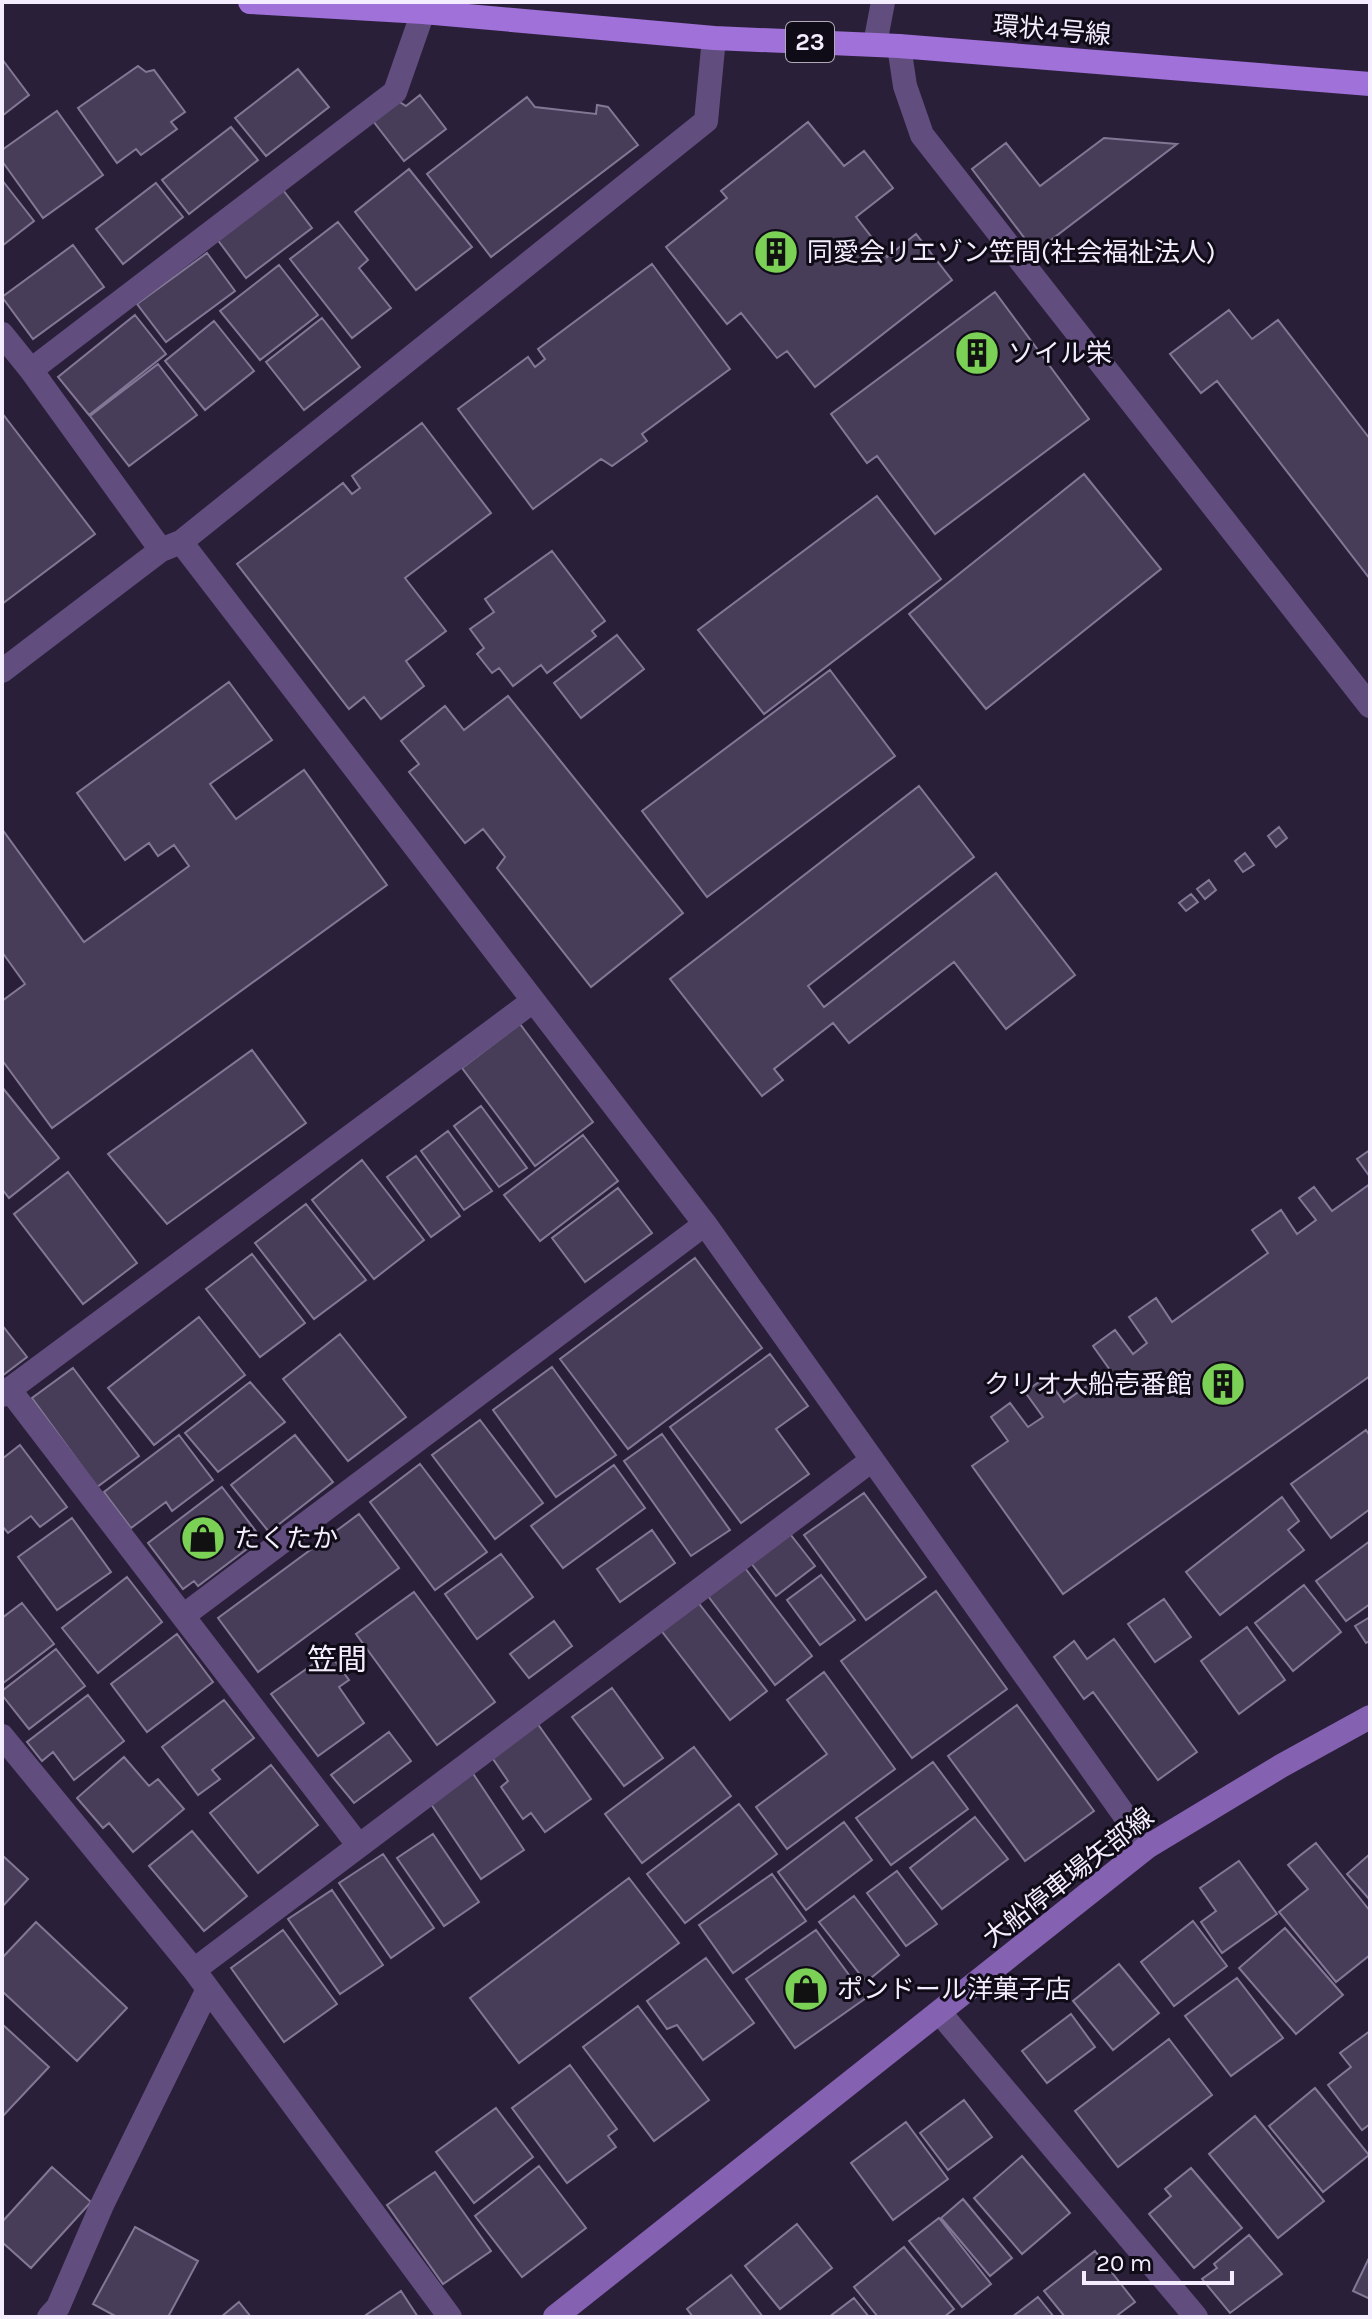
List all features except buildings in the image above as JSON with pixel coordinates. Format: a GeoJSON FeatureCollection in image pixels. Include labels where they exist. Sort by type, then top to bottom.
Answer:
{"type":"FeatureCollection","features":[{"type":"Feature","properties":{"kind":"main road","name":"環状4号線"},"geometry":{"type":"LineString","coordinates":[[250,2],[423,12],[714,38],[887,45],[1370,84]]}},
{"type":"Feature","properties":{"kind":"main road","name":"大船停車場矢部線"},"geometry":{"type":"LineString","coordinates":[[555,2317],[1147,1847],[1281,1766],[1370,1717]]}},
{"type":"Feature","properties":{"kind":"street"},"geometry":{"type":"LineString","coordinates":[[883,2],[887,45],[922,135],[1370,706]]}},
{"type":"Feature","properties":{"kind":"street"},"geometry":{"type":"LineString","coordinates":[[31,370],[395,92],[423,12]]}},
{"type":"Feature","properties":{"kind":"street"},"geometry":{"type":"LineString","coordinates":[[2,671],[171,546],[706,121],[714,38]]}},
{"type":"Feature","properties":{"kind":"street"},"geometry":{"type":"LineString","coordinates":[[2,334],[533,1001],[705,1224],[1147,1847]]}},
{"type":"Feature","properties":{"kind":"street"},"geometry":{"type":"LineString","coordinates":[[359,1846],[6,1392],[533,1001]]}},
{"type":"Feature","properties":{"kind":"street"},"geometry":{"type":"LineString","coordinates":[[183,1616],[705,1224]]}},
{"type":"Feature","properties":{"kind":"street"},"geometry":{"type":"LineString","coordinates":[[49,2317],[58,2307],[201,1980],[359,1846],[872,1460]]}},
{"type":"Feature","properties":{"kind":"street"},"geometry":{"type":"LineString","coordinates":[[2,1736],[201,1980],[450,2317]]}},
{"type":"Feature","properties":{"kind":"street"},"geometry":{"type":"LineString","coordinates":[[940,2013],[1196,2317]]}},
{"type":"Feature","properties":{"kind":"place","name":"同愛会リエゾン笠間(社会福祉法人)"},"geometry":{"type":"Point","coordinates":[776,252]}},
{"type":"Feature","properties":{"kind":"place","name":"ソイル栄"},"geometry":{"type":"Point","coordinates":[977,353]}},
{"type":"Feature","properties":{"kind":"place","name":"クリオ大船壱番館"},"geometry":{"type":"Point","coordinates":[1223,1384]}},
{"type":"Feature","properties":{"kind":"place","name":"たくたか"},"geometry":{"type":"Point","coordinates":[203,1538]}},
{"type":"Feature","properties":{"kind":"place","name":"ポンドール洋菓子店"},"geometry":{"type":"Point","coordinates":[806,1989]}},
{"type":"Feature","properties":{"kind":"district","name":"笠間"},"geometry":{"type":"Point","coordinates":[337,1660]}}]}
